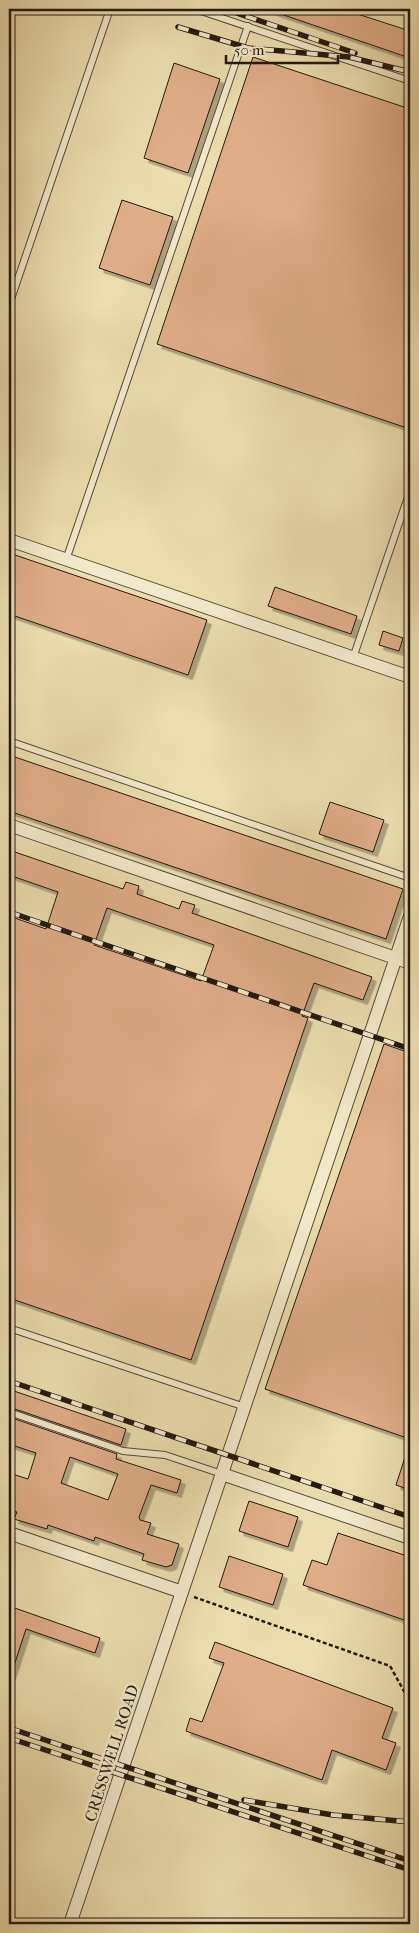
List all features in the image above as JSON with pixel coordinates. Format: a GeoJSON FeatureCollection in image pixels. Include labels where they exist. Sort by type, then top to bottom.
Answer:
{"type":"FeatureCollection","features":[{"type":"Feature","properties":{"kind":"street"},"geometry":{"type":"LineString","coordinates":[[9,540],[410,677]]}},
{"type":"Feature","properties":{"kind":"street"},"geometry":{"type":"LineString","coordinates":[[9,825],[410,963]]}},
{"type":"Feature","properties":{"kind":"street","name":"CRESSWELL ROAD"},"geometry":{"type":"LineString","coordinates":[[70,1924],[410,916]]}},
{"type":"Feature","properties":{"kind":"street"},"geometry":{"type":"LineString","coordinates":[[222,1474],[410,1538]]}},
{"type":"Feature","properties":{"kind":"street"},"geometry":{"type":"LineString","coordinates":[[9,1533],[182,1592]]}},
{"type":"Feature","properties":{"kind":"lane"},"geometry":{"type":"LineString","coordinates":[[9,305],[110,9]]}},
{"type":"Feature","properties":{"kind":"lane"},"geometry":{"type":"LineString","coordinates":[[195,9],[410,81]]}},
{"type":"Feature","properties":{"kind":"lane"},"geometry":{"type":"LineString","coordinates":[[66,560],[248,26]]}},
{"type":"Feature","properties":{"kind":"lane"},"geometry":{"type":"LineString","coordinates":[[353,658],[410,492]]}},
{"type":"Feature","properties":{"kind":"lane"},"geometry":{"type":"LineString","coordinates":[[9,741],[410,878]]}},
{"type":"Feature","properties":{"kind":"lane"},"geometry":{"type":"LineString","coordinates":[[9,1328],[245,1407]]}},
{"type":"Feature","properties":{"kind":"lane"},"geometry":{"type":"LineString","coordinates":[[9,1412],[123,1450],[165,1455],[222,1474]]}},
{"type":"Feature","properties":{"kind":"path"},"geometry":{"type":"LineString","coordinates":[[182,1592],[390,1666],[410,1702]]}},
{"type":"Feature","properties":{"kind":"building"},"geometry":{"type":"Polygon","coordinates":[[[272,9],[342,9],[410,31],[410,58],[272,11],[272,9]]]}},
{"type":"Feature","properties":{"kind":"building"},"geometry":{"type":"Polygon","coordinates":[[[253,57],[410,109],[410,429],[157,344],[253,57]]]}},
{"type":"Feature","properties":{"kind":"building"},"geometry":{"type":"Polygon","coordinates":[[[174,63],[220,79],[188,173],[144,158],[174,63]]]}},
{"type":"Feature","properties":{"kind":"building"},"geometry":{"type":"Polygon","coordinates":[[[122,200],[173,217],[150,285],[99,268],[122,200]]]}},
{"type":"Feature","properties":{"kind":"building"},"geometry":{"type":"Polygon","coordinates":[[[9,553],[207,620],[188,675],[9,614],[9,553]]]}},
{"type":"Feature","properties":{"kind":"building"},"geometry":{"type":"Polygon","coordinates":[[[275,587],[357,616],[351,634],[268,606],[275,587]]]}},
{"type":"Feature","properties":{"kind":"building"},"geometry":{"type":"Polygon","coordinates":[[[383,631],[403,638],[399,651],[379,645],[383,631]]]}},
{"type":"Feature","properties":{"kind":"building"},"geometry":{"type":"Polygon","coordinates":[[[9,755],[403,889],[386,939],[9,811],[9,755]]]}},
{"type":"Feature","properties":{"kind":"building"},"geometry":{"type":"Polygon","coordinates":[[[330,802],[384,820],[373,852],[319,834],[330,802]]]}},
{"type":"Feature","properties":{"kind":"building"},"geometry":{"type":"Polygon","coordinates":[[[9,850],[123,889],[126,882],[139,886],[137,894],[179,909],[182,901],[195,905],[192,913],[372,977],[363,1000],[314,983],[302,1016],[308,1018],[191,1360],[9,1298],[9,916],[46,929],[58,892],[9,875],[9,850]],[[107,908],[94,945],[201,981],[214,945],[107,908]]]}},
{"type":"Feature","properties":{"kind":"building"},"geometry":{"type":"Polygon","coordinates":[[[384,1044],[410,1053],[410,1439],[265,1389],[384,1044]]]}},
{"type":"Feature","properties":{"kind":"building"},"geometry":{"type":"Polygon","coordinates":[[[11,1390],[126,1429],[121,1445],[9,1407],[11,1390]]]}},
{"type":"Feature","properties":{"kind":"building"},"geometry":{"type":"Polygon","coordinates":[[[9,1417],[117,1454],[116,1459],[181,1480],[177,1493],[151,1485],[139,1517],[140,1520],[151,1523],[147,1534],[179,1544],[172,1565],[166,1567],[142,1560],[144,1554],[95,1537],[94,1541],[48,1525],[47,1529],[14,1519],[17,1512],[9,1510],[9,1473],[28,1479],[36,1453],[9,1444],[9,1417]],[[70,1457],[61,1483],[108,1500],[118,1474],[70,1457]]]}},
{"type":"Feature","properties":{"kind":"building"},"geometry":{"type":"Polygon","coordinates":[[[408,1448],[410,1448],[410,1490],[396,1485],[408,1448]]]}},
{"type":"Feature","properties":{"kind":"building"},"geometry":{"type":"Polygon","coordinates":[[[249,1501],[298,1517],[288,1547],[239,1531],[249,1501]]]}},
{"type":"Feature","properties":{"kind":"building"},"geometry":{"type":"Polygon","coordinates":[[[338,1533],[410,1557],[410,1622],[303,1585],[312,1560],[327,1565],[338,1533]]]}},
{"type":"Feature","properties":{"kind":"building"},"geometry":{"type":"Polygon","coordinates":[[[229,1556],[283,1574],[273,1605],[219,1587],[229,1556]]]}},
{"type":"Feature","properties":{"kind":"building"},"geometry":{"type":"Polygon","coordinates":[[[9,1606],[100,1638],[95,1653],[26,1629],[11,1675],[9,1675],[9,1606]]]}},
{"type":"Feature","properties":{"kind":"building"},"geometry":{"type":"Polygon","coordinates":[[[215,1642],[393,1708],[382,1738],[396,1743],[386,1770],[332,1750],[322,1780],[186,1731],[190,1718],[202,1722],[224,1663],[209,1658],[215,1642]]]}},
{"type":"Feature","properties":{"kind":"railway"},"geometry":{"type":"LineString","coordinates":[[225,9],[355,53]]}},
{"type":"Feature","properties":{"kind":"railway"},"geometry":{"type":"LineString","coordinates":[[178,27],[248,48],[349,57],[410,72]]}},
{"type":"Feature","properties":{"kind":"railway"},"geometry":{"type":"LineString","coordinates":[[9,912],[410,1049]]}},
{"type":"Feature","properties":{"kind":"railway"},"geometry":{"type":"LineString","coordinates":[[9,1381],[410,1517]]}},
{"type":"Feature","properties":{"kind":"railway"},"geometry":{"type":"LineString","coordinates":[[9,1728],[410,1861]]}},
{"type":"Feature","properties":{"kind":"railway"},"geometry":{"type":"LineString","coordinates":[[9,1738],[410,1870]]}},
{"type":"Feature","properties":{"kind":"railway"},"geometry":{"type":"LineString","coordinates":[[244,1800],[333,1815],[410,1822]]}}]}
